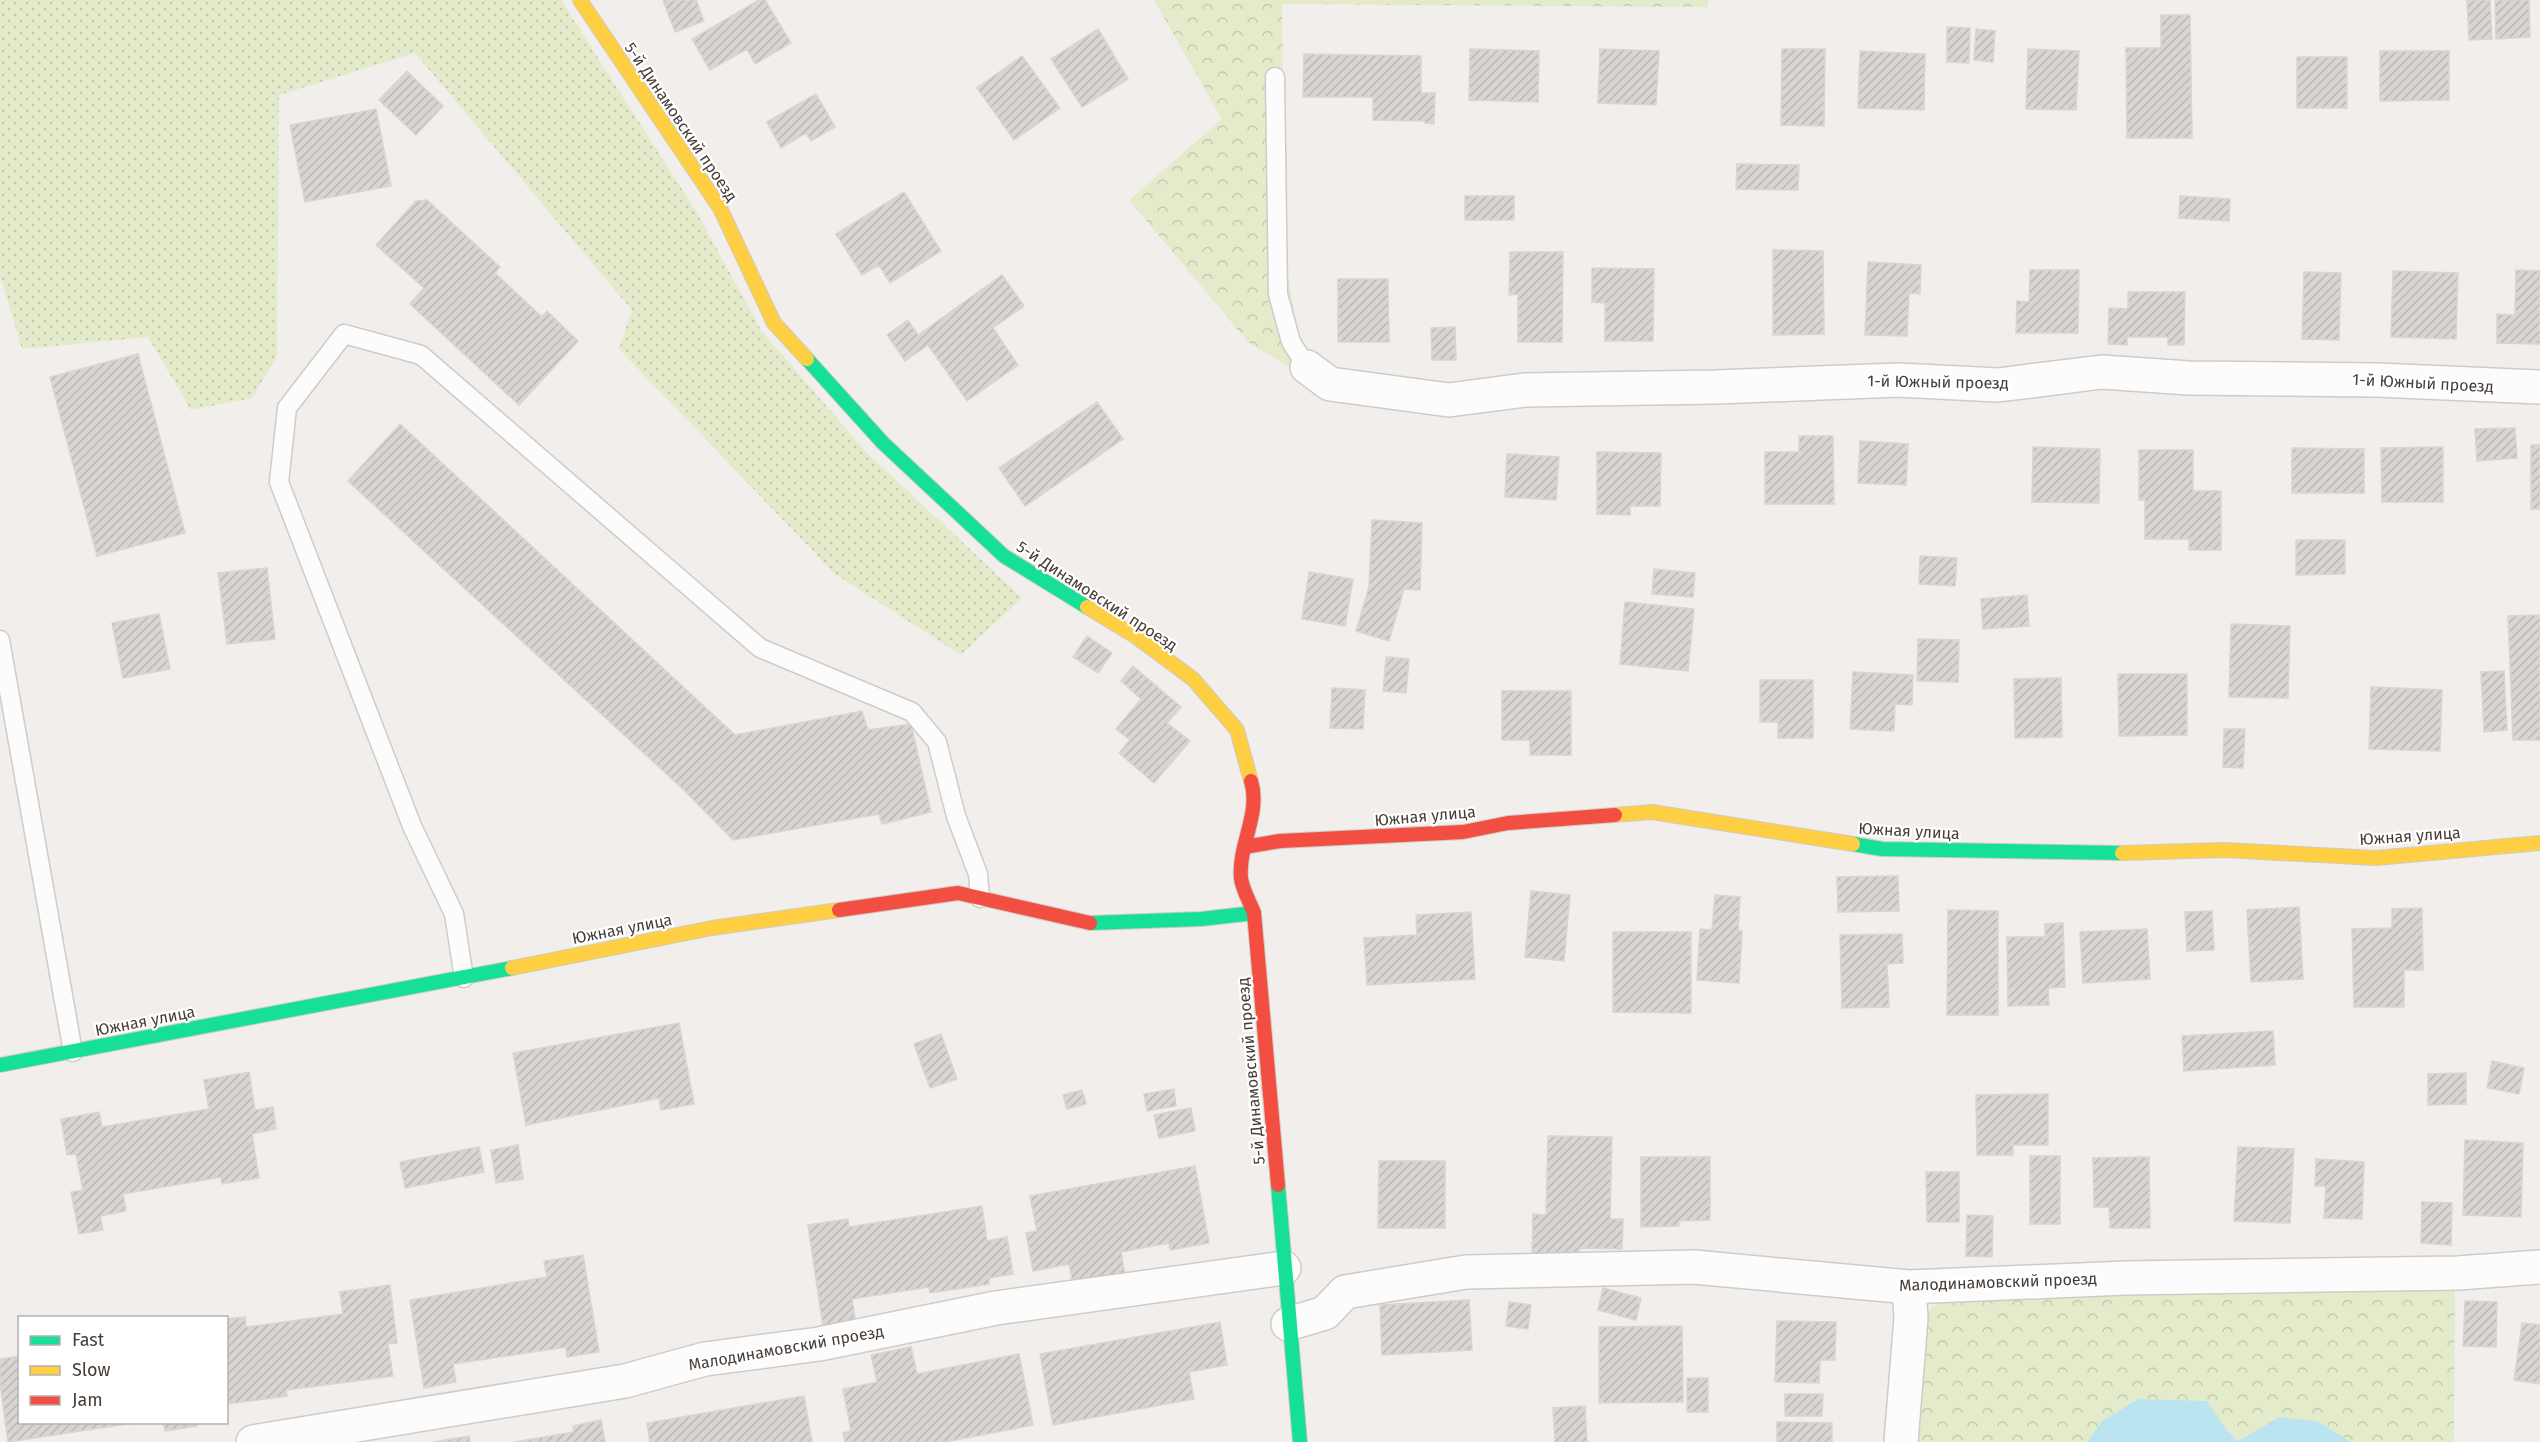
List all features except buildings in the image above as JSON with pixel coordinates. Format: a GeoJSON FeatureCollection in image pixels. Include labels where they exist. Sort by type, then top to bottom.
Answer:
{"type":"FeatureCollection","features":[{"type":"Feature","properties":{"kind":"street","name":"5-й Динамовский проезд"},"geometry":{"type":"LineString","coordinates":[[580,0],[720,208],[774,323],[836,392],[882,443],[1004,556],[1135,636],[1193,679],[1237,730],[1253,787],[1252,822],[1244,847],[1241,879],[1254,914],[1300,1442]]}},
{"type":"Feature","properties":{"kind":"street","name":"1-й Южный проезд"},"geometry":{"type":"LineString","coordinates":[[1307,367],[1330,384],[1449,400],[1524,390],[1716,387],[1898,380],[1998,385],[2102,372],[2189,378],[2376,380],[2540,387]]}},
{"type":"Feature","properties":{"kind":"street","name":"Южная улица"},"geometry":{"type":"LineString","coordinates":[[1244,847],[1280,841],[1463,832],[1508,823],[1652,812],[1882,849],[2134,853],[2224,850],[2376,858],[2540,843]]}},
{"type":"Feature","properties":{"kind":"street","name":"Южная улица"},"geometry":{"type":"LineString","coordinates":[[0,1065],[464,978],[712,928],[958,893],[1090,923],[1201,919],[1254,914]]}},
{"type":"Feature","properties":{"kind":"street","name":"Малодинамовский проезд"},"geometry":{"type":"LineString","coordinates":[[1288,1324],[1325,1313],[1345,1292],[1466,1272],[1694,1267],[1909,1287],[2126,1278],[2458,1273],[2540,1267]]}},
{"type":"Feature","properties":{"kind":"street","name":"Малодинамовский проезд"},"geometry":{"type":"LineString","coordinates":[[253,1442],[625,1381],[705,1359],[819,1344],[996,1308],[1284,1268]]}},
{"type":"Feature","properties":{"kind":"street"},"geometry":{"type":"LineString","coordinates":[[1901,1442],[1911,1318],[1909,1287]]}},
{"type":"Feature","properties":{"kind":"lane"},"geometry":{"type":"LineString","coordinates":[[1275,77],[1278,294],[1291,342],[1307,367]]}},
{"type":"Feature","properties":{"kind":"lane"},"geometry":{"type":"LineString","coordinates":[[464,978],[454,914],[412,826],[279,482],[287,408],[344,334],[421,355],[760,648],[912,712],[937,742],[956,816],[978,874],[980,898]]}},
{"type":"Feature","properties":{"kind":"lane"},"geometry":{"type":"LineString","coordinates":[[0,640],[74,1052]]}},
{"type":"Feature","properties":{"kind":"green space"},"geometry":{"type":"Polygon","coordinates":[[[0,0],[561,0],[699,216],[761,330],[867,453],[1022,598],[961,655],[835,574],[619,349],[632,310],[415,53],[279,95],[277,356],[252,398],[191,410],[148,337],[22,349],[0,275],[0,0]]]}},
{"type":"Feature","properties":{"kind":"green space"},"geometry":{"type":"Polygon","coordinates":[[[1154,0],[1708,0],[1708,7],[1282,4],[1284,249],[1298,337],[1296,371],[1248,342],[1129,200],[1222,119],[1154,0]]]}},
{"type":"Feature","properties":{"kind":"green space"},"geometry":{"type":"Polygon","coordinates":[[[2298,1286],[2455,1291],[2454,1442],[2351,1442],[2343,1437],[2239,1442],[2225,1428],[2207,1402],[2138,1399],[2102,1421],[2087,1442],[1909,1442],[1921,1322],[1934,1305],[1960,1294],[2298,1286]]]}},
{"type":"Feature","properties":{"kind":"water"},"geometry":{"type":"Polygon","coordinates":[[[2138,1399],[2207,1401],[2225,1428],[2238,1441],[2280,1417],[2317,1421],[2351,1442],[2087,1442],[2102,1421],[2138,1399]]]}},
{"type":"Feature","properties":{"kind":"traffic: fast"},"geometry":{"type":"LineString","coordinates":[[807,359],[883,443],[1004,556],[1087,607]]}},
{"type":"Feature","properties":{"kind":"traffic: fast"},"geometry":{"type":"LineString","coordinates":[[1853,844],[1882,849],[2122,853]]}},
{"type":"Feature","properties":{"kind":"traffic: fast"},"geometry":{"type":"LineString","coordinates":[[1090,923],[1201,919],[1254,913]]}},
{"type":"Feature","properties":{"kind":"traffic: fast"},"geometry":{"type":"LineString","coordinates":[[0,1065],[512,968]]}},
{"type":"Feature","properties":{"kind":"traffic: fast"},"geometry":{"type":"LineString","coordinates":[[1278,1185],[1300,1442]]}},
{"type":"Feature","properties":{"kind":"traffic: slow"},"geometry":{"type":"LineString","coordinates":[[580,0],[720,208],[774,323],[807,359]]}},
{"type":"Feature","properties":{"kind":"traffic: slow"},"geometry":{"type":"LineString","coordinates":[[1087,607],[1135,636],[1193,679],[1237,730],[1251,781]]}},
{"type":"Feature","properties":{"kind":"traffic: slow"},"geometry":{"type":"LineString","coordinates":[[1615,815],[1652,812],[1853,844]]}},
{"type":"Feature","properties":{"kind":"traffic: slow"},"geometry":{"type":"LineString","coordinates":[[2122,853],[2224,850],[2376,858],[2540,843]]}},
{"type":"Feature","properties":{"kind":"traffic: slow"},"geometry":{"type":"LineString","coordinates":[[512,968],[712,928],[839,910]]}},
{"type":"Feature","properties":{"kind":"traffic: jam"},"geometry":{"type":"LineString","coordinates":[[1251,781],[1253,805],[1241,866],[1241,878],[1254,913],[1278,1185]]}},
{"type":"Feature","properties":{"kind":"traffic: jam"},"geometry":{"type":"LineString","coordinates":[[1244,847],[1280,841],[1463,832],[1508,823],[1615,815]]}},
{"type":"Feature","properties":{"kind":"traffic: jam"},"geometry":{"type":"LineString","coordinates":[[839,910],[958,893],[1090,923]]}}]}
